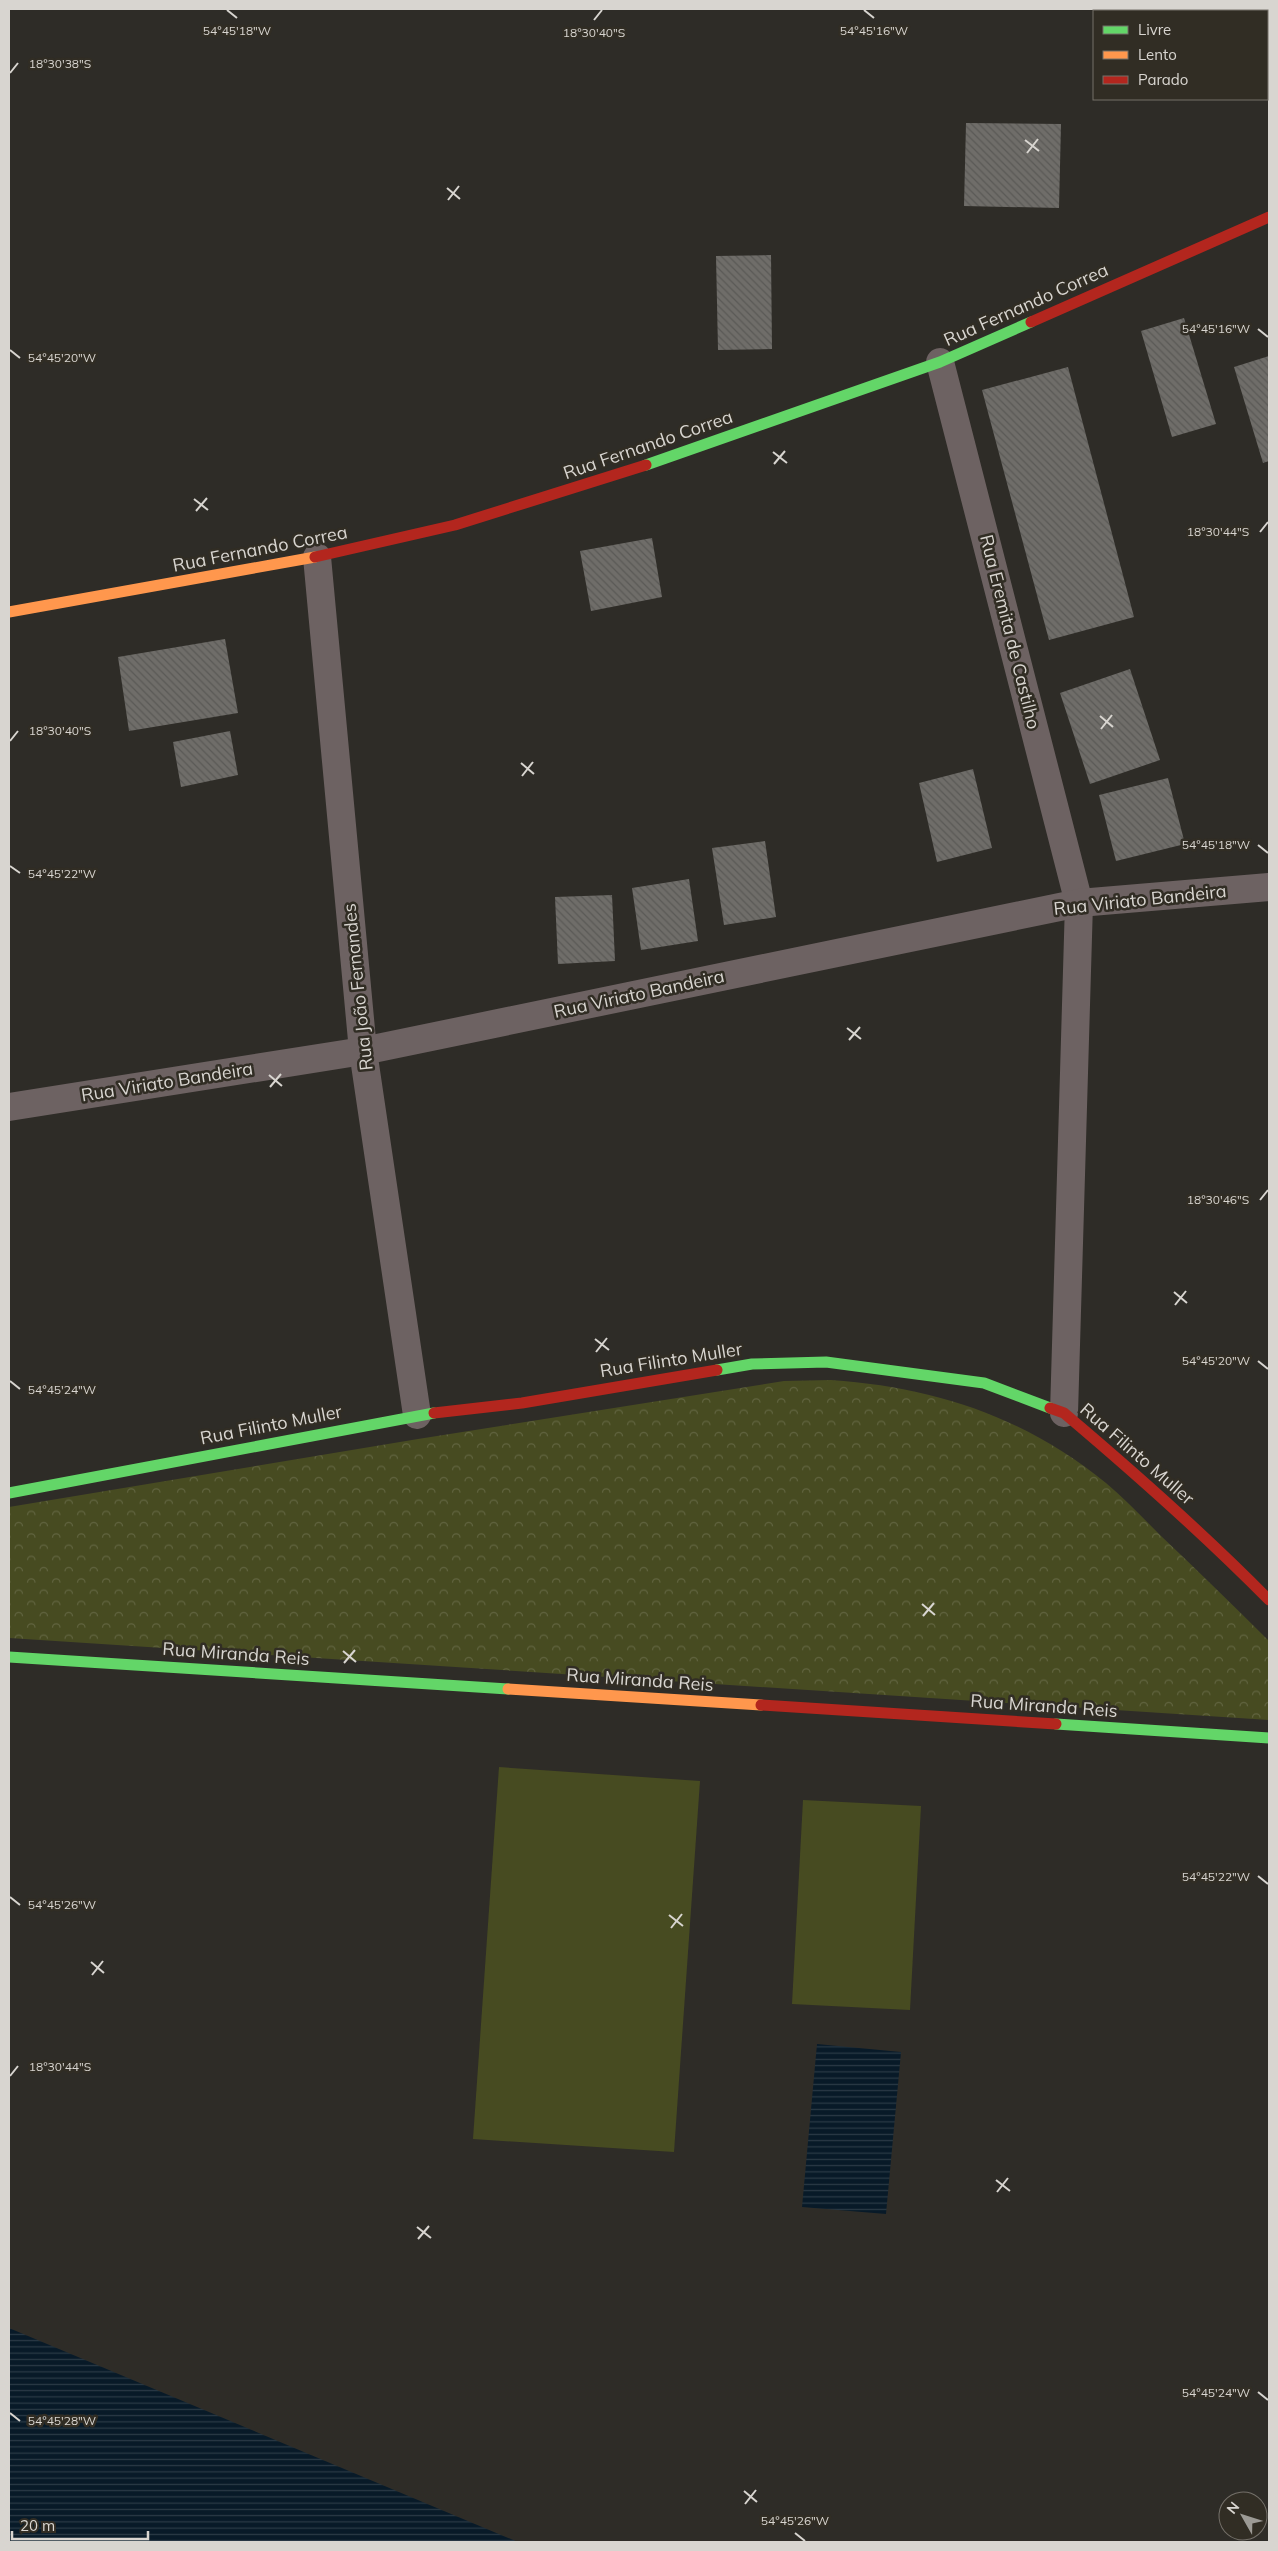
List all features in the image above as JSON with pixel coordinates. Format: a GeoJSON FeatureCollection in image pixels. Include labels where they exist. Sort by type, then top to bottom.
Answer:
{"type":"FeatureCollection","features":[{"type":"Feature","properties":{"kind":"street","name":"Rua Fernando Correa"},"geometry":{"type":"LineString","coordinates":[[9,612],[317,557],[455,526],[629,471],[940,362],[1269,217]]}},
{"type":"Feature","properties":{"kind":"street","name":"Rua Eremita de Castilho"},"geometry":{"type":"LineString","coordinates":[[940,362],[1079,903],[1064,1414]]}},
{"type":"Feature","properties":{"kind":"street","name":"Rua João Fernandes"},"geometry":{"type":"LineString","coordinates":[[317,557],[363,1051],[417,1415]]}},
{"type":"Feature","properties":{"kind":"street","name":"Rua Viriato Bandeira"},"geometry":{"type":"LineString","coordinates":[[9,1107],[363,1051],[1079,903],[1269,887]]}},
{"type":"Feature","properties":{"kind":"street","name":"Rua Filinto Muller"},"geometry":{"type":"LineString","coordinates":[[9,1493],[417,1415],[522,1403],[752,1364],[826,1362],[984,1383],[1064,1414],[1135,1473],[1234,1564],[1269,1600]]}},
{"type":"Feature","properties":{"kind":"street","name":"Rua Miranda Reis"},"geometry":{"type":"LineString","coordinates":[[9,1657],[1269,1738]]}},
{"type":"Feature","properties":{"kind":"green space"},"geometry":{"type":"Polygon","coordinates":[[[831,1380],[906,1390],[942,1398],[977,1409],[1011,1423],[1043,1440],[1075,1460],[1106,1483],[1269,1641],[1269,1720],[9,1638],[9,1507],[784,1381],[831,1380]]]}},
{"type":"Feature","properties":{"kind":"green space"},"geometry":{"type":"Polygon","coordinates":[[[499,1767],[700,1781],[674,2152],[473,2139],[499,1767]]]}},
{"type":"Feature","properties":{"kind":"green space"},"geometry":{"type":"Polygon","coordinates":[[[803,1800],[921,1806],[910,2010],[792,2004],[803,1800]]]}},
{"type":"Feature","properties":{"kind":"water"},"geometry":{"type":"Polygon","coordinates":[[[817,2044],[901,2052],[886,2214],[802,2207],[817,2044]]]}},
{"type":"Feature","properties":{"kind":"water"},"geometry":{"type":"Polygon","coordinates":[[[9,2328],[518,2542],[9,2542],[9,2328]]]}},
{"type":"Feature","properties":{"kind":"building"},"geometry":{"type":"Polygon","coordinates":[[[966,123],[1061,124],[1059,208],[964,206],[966,123]]]}},
{"type":"Feature","properties":{"kind":"building"},"geometry":{"type":"Polygon","coordinates":[[[771,255],[772,349],[718,350],[716,256],[771,255]]]}},
{"type":"Feature","properties":{"kind":"building"},"geometry":{"type":"Polygon","coordinates":[[[1184,318],[1216,424],[1172,437],[1141,331],[1184,318]]]}},
{"type":"Feature","properties":{"kind":"building"},"geometry":{"type":"Polygon","coordinates":[[[1269,356],[1269,461],[1263,463],[1234,367],[1269,356]]]}},
{"type":"Feature","properties":{"kind":"building"},"geometry":{"type":"Polygon","coordinates":[[[1068,367],[1134,617],[1049,640],[982,390],[1068,367]]]}},
{"type":"Feature","properties":{"kind":"building"},"geometry":{"type":"Polygon","coordinates":[[[652,538],[662,597],[591,611],[580,551],[652,538]]]}},
{"type":"Feature","properties":{"kind":"building"},"geometry":{"type":"Polygon","coordinates":[[[225,639],[238,713],[129,731],[118,657],[225,639]]]}},
{"type":"Feature","properties":{"kind":"building"},"geometry":{"type":"Polygon","coordinates":[[[1130,669],[1160,760],[1090,784],[1060,693],[1130,669]]]}},
{"type":"Feature","properties":{"kind":"building"},"geometry":{"type":"Polygon","coordinates":[[[230,731],[238,775],[181,787],[173,742],[230,731]]]}},
{"type":"Feature","properties":{"kind":"building"},"geometry":{"type":"Polygon","coordinates":[[[973,769],[992,848],[937,862],[919,783],[973,769]]]}},
{"type":"Feature","properties":{"kind":"building"},"geometry":{"type":"Polygon","coordinates":[[[1168,778],[1185,844],[1116,861],[1099,795],[1168,778]]]}},
{"type":"Feature","properties":{"kind":"building"},"geometry":{"type":"Polygon","coordinates":[[[765,841],[776,917],[724,925],[712,848],[765,841]]]}},
{"type":"Feature","properties":{"kind":"building"},"geometry":{"type":"Polygon","coordinates":[[[689,879],[698,941],[641,950],[632,888],[689,879]]]}},
{"type":"Feature","properties":{"kind":"building"},"geometry":{"type":"Polygon","coordinates":[[[612,895],[615,961],[558,964],[555,897],[612,895]]]}},
{"type":"Feature","properties":{"kind":"traffic: fast"},"geometry":{"type":"LineString","coordinates":[[646,465],[940,362],[1031,322]]}},
{"type":"Feature","properties":{"kind":"traffic: fast"},"geometry":{"type":"LineString","coordinates":[[717,1370],[752,1364],[826,1362],[984,1383],[1050,1408]]}},
{"type":"Feature","properties":{"kind":"traffic: fast"},"geometry":{"type":"LineString","coordinates":[[9,1493],[434,1413]]}},
{"type":"Feature","properties":{"kind":"traffic: fast"},"geometry":{"type":"LineString","coordinates":[[9,1657],[508,1689]]}},
{"type":"Feature","properties":{"kind":"traffic: fast"},"geometry":{"type":"LineString","coordinates":[[1056,1724],[1269,1738]]}},
{"type":"Feature","properties":{"kind":"traffic: slow"},"geometry":{"type":"LineString","coordinates":[[9,612],[315,557]]}},
{"type":"Feature","properties":{"kind":"traffic: slow"},"geometry":{"type":"LineString","coordinates":[[508,1689],[761,1705]]}},
{"type":"Feature","properties":{"kind":"traffic: jam"},"geometry":{"type":"LineString","coordinates":[[1031,322],[1269,217]]}},
{"type":"Feature","properties":{"kind":"traffic: jam"},"geometry":{"type":"LineString","coordinates":[[315,557],[455,525],[646,465]]}},
{"type":"Feature","properties":{"kind":"traffic: jam"},"geometry":{"type":"LineString","coordinates":[[434,1413],[522,1403],[717,1370]]}},
{"type":"Feature","properties":{"kind":"traffic: jam"},"geometry":{"type":"LineString","coordinates":[[1050,1408],[1064,1413],[1117,1458],[1169,1504],[1269,1600]]}},
{"type":"Feature","properties":{"kind":"traffic: jam"},"geometry":{"type":"LineString","coordinates":[[761,1705],[1056,1724]]}}]}
